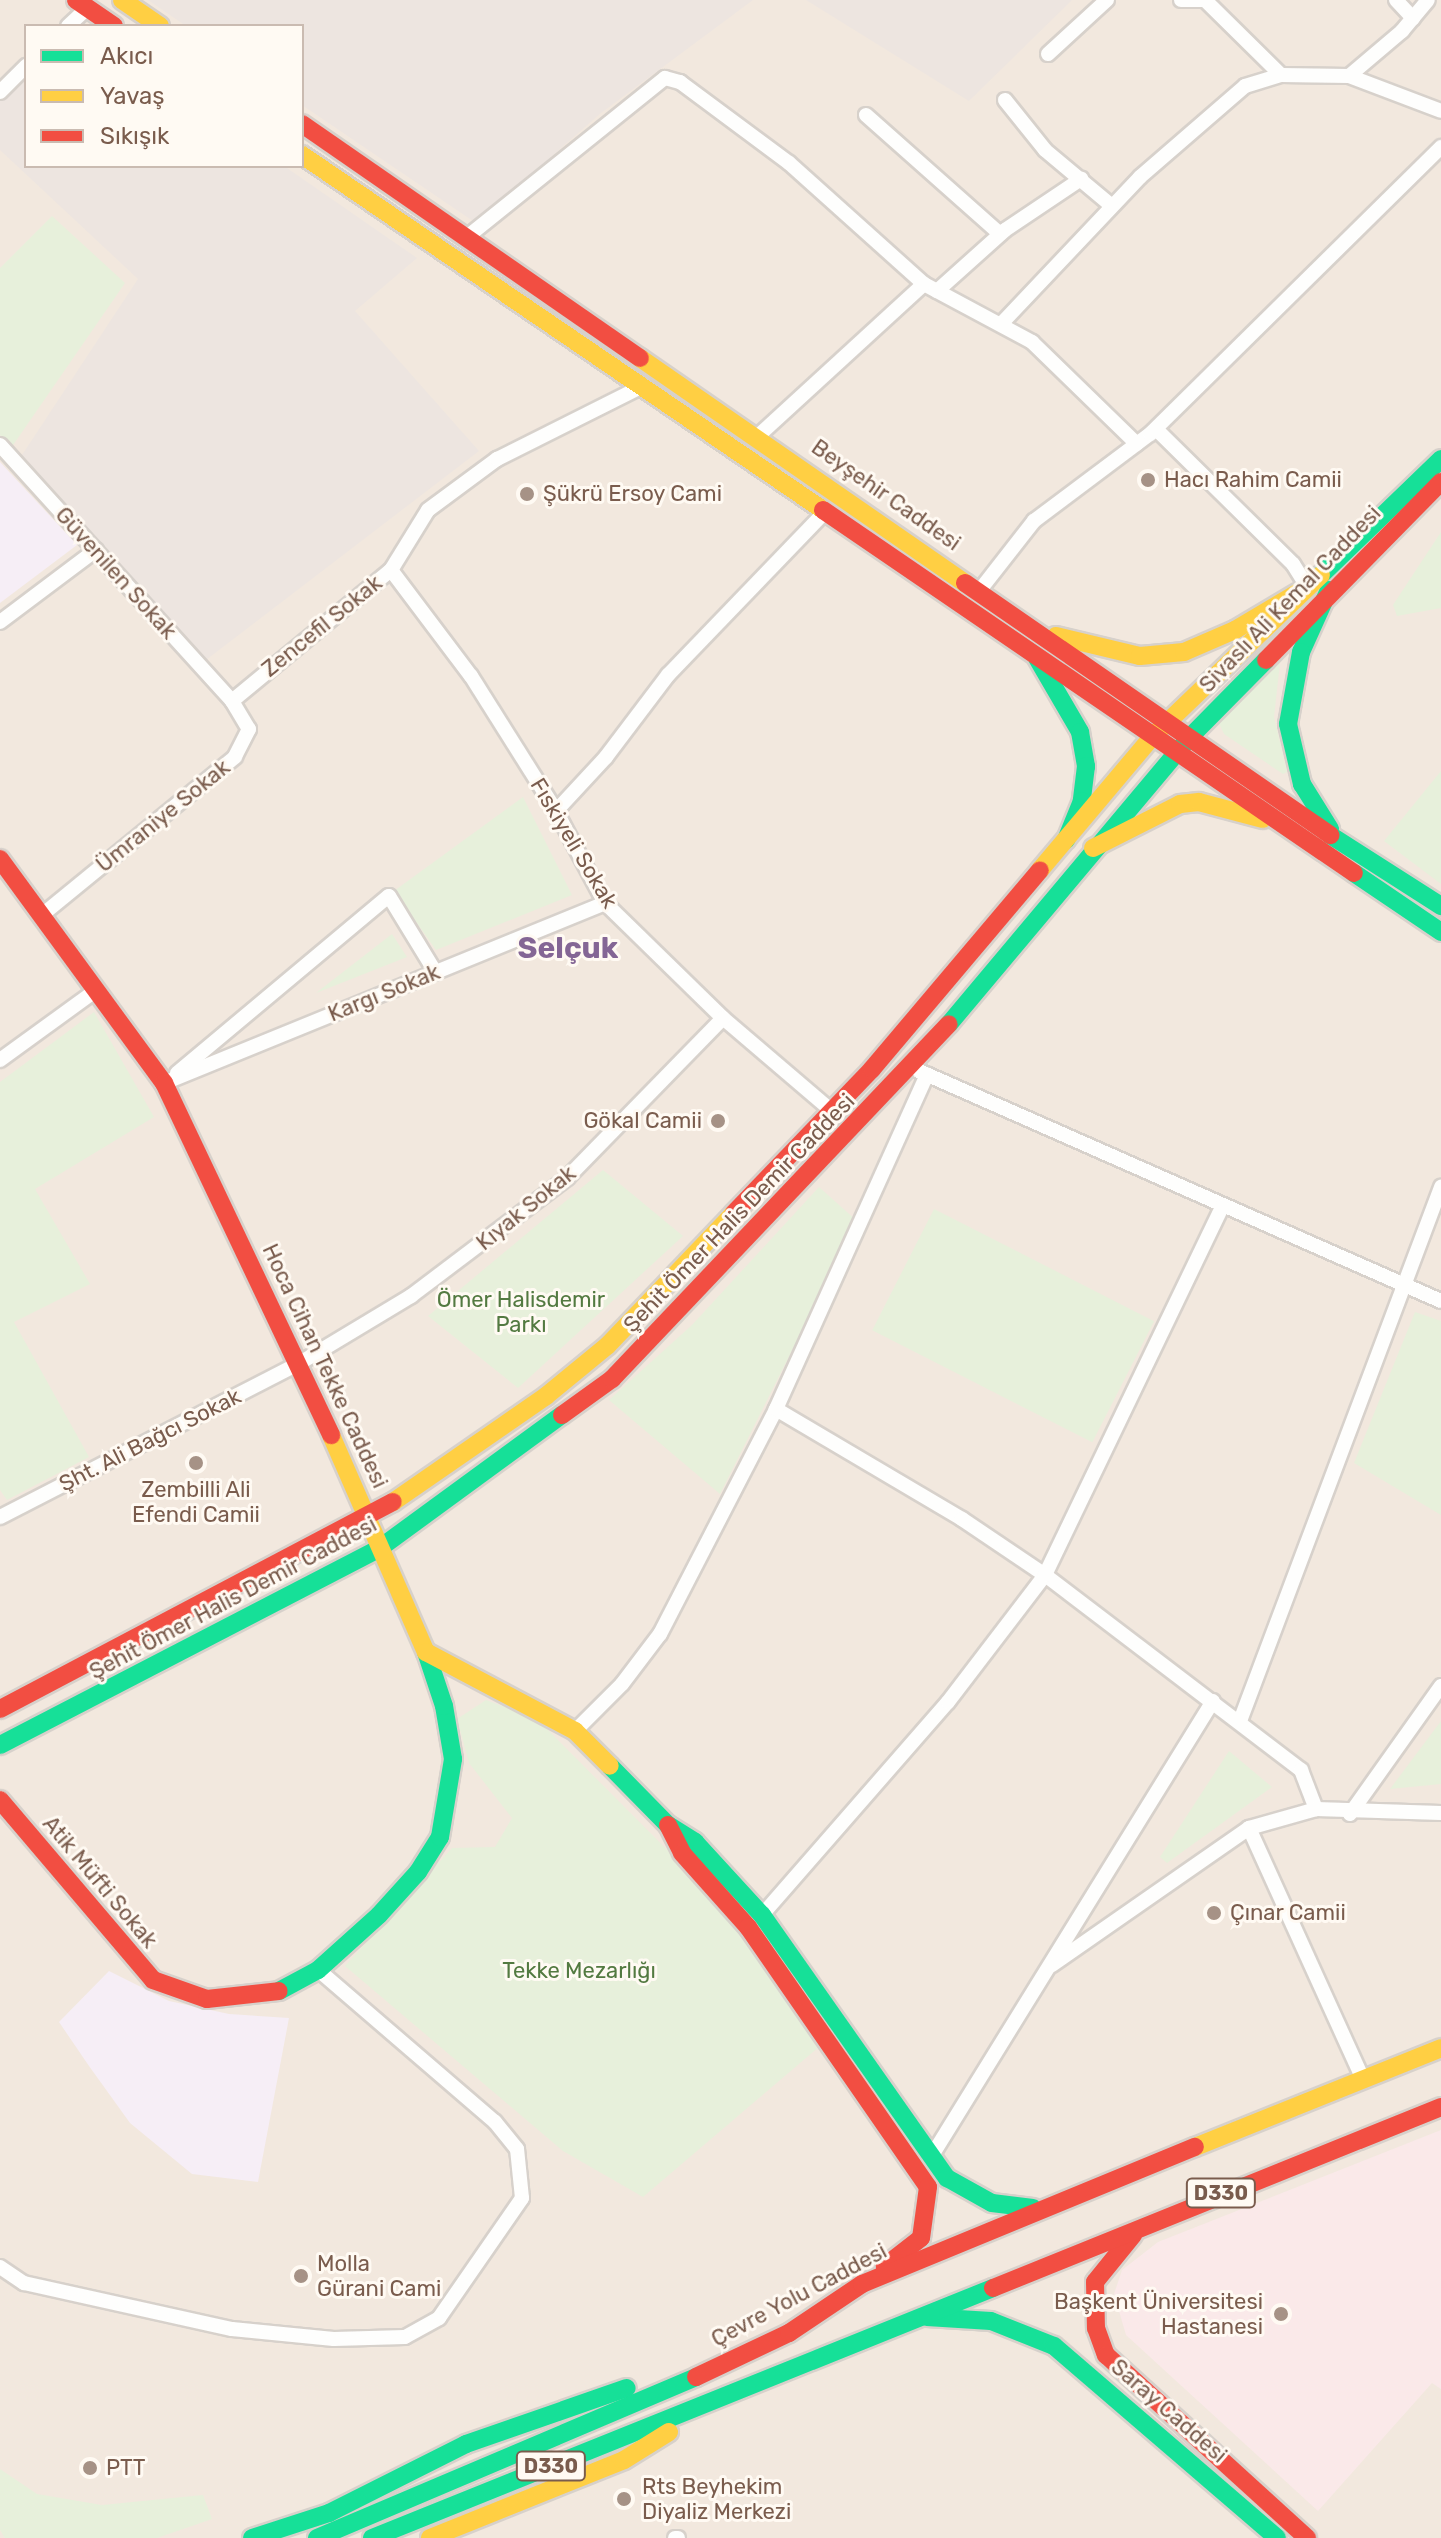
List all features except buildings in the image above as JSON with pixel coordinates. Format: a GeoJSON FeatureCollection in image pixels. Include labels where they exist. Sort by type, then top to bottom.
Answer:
{"type":"FeatureCollection","features":[{"type":"Feature","properties":{"kind":"main road"},"geometry":{"type":"LineString","coordinates":[[122,0],[157,24]]}},
{"type":"Feature","properties":{"kind":"main road"},"geometry":{"type":"LineString","coordinates":[[81,4],[111,24]]}},
{"type":"Feature","properties":{"kind":"main road","name":"Beyşehir Caddesi"},"geometry":{"type":"LineString","coordinates":[[304,125],[758,436],[1337,840],[1441,906]]}},
{"type":"Feature","properties":{"kind":"main road","name":"Beyşehir Caddesi"},"geometry":{"type":"LineString","coordinates":[[304,156],[824,513],[1032,650],[1152,737],[1441,932]]}},
{"type":"Feature","properties":{"kind":"main road","name":"Sivaslı Ali Kemal Caddesi"},"geometry":{"type":"LineString","coordinates":[[1152,737],[1302,589],[1441,459]]}},
{"type":"Feature","properties":{"kind":"main road","name":"Sivaslı Ali Kemal Caddesi"},"geometry":{"type":"LineString","coordinates":[[1176,753],[1329,590],[1441,482]]}},
{"type":"Feature","properties":{"kind":"main road"},"geometry":{"type":"LineString","coordinates":[[1037,631],[1126,654],[1184,652],[1235,630],[1302,589]]}},
{"type":"Feature","properties":{"kind":"main road"},"geometry":{"type":"LineString","coordinates":[[1329,590],[1301,652],[1288,724],[1302,784],[1337,840]]}},
{"type":"Feature","properties":{"kind":"main road"},"geometry":{"type":"LineString","coordinates":[[1032,650],[1080,732],[1086,766],[1082,801],[1066,840]]}},
{"type":"Feature","properties":{"kind":"main road","name":"Şehit Ömer Halis Demir Caddesi"},"geometry":{"type":"LineString","coordinates":[[0,1709],[369,1519],[546,1396],[608,1345],[833,1112],[1152,737]]}},
{"type":"Feature","properties":{"kind":"main road","name":"Şehit Ömer Halis Demir Caddesi"},"geometry":{"type":"LineString","coordinates":[[0,1745],[69,1714],[380,1548],[612,1379],[919,1071],[1093,848],[1176,753]]}},
{"type":"Feature","properties":{"kind":"main road"},"geometry":{"type":"LineString","coordinates":[[1093,848],[1180,804],[1199,802],[1275,821]]}},
{"type":"Feature","properties":{"kind":"main road","name":"Hoca Cihan Tekke Caddesi"},"geometry":{"type":"LineString","coordinates":[[0,859],[164,1083],[300,1363],[426,1652]]}},
{"type":"Feature","properties":{"kind":"main road"},"geometry":{"type":"LineString","coordinates":[[426,1652],[575,1731],[668,1825],[695,1842],[762,1915],[947,2178],[992,2203],[1023,2211],[1066,2198]]}},
{"type":"Feature","properties":{"kind":"main road","name":"Atik Müfti Sokak"},"geometry":{"type":"LineString","coordinates":[[0,1800],[153,1980],[207,1999],[248,1998],[278,1992],[318,1970],[379,1915],[418,1872],[440,1837],[453,1759],[444,1706],[426,1652]]}},
{"type":"Feature","properties":{"kind":"main road"},"geometry":{"type":"LineString","coordinates":[[668,1825],[682,1853],[748,1927],[928,2187],[921,2238],[862,2284]]}},
{"type":"Feature","properties":{"kind":"main road","name":"Çevre Yolu Caddesi"},"geometry":{"type":"LineString","coordinates":[[317,2538],[789,2333],[862,2284],[1362,2077],[1441,2048]]}},
{"type":"Feature","properties":{"kind":"main road","name":"D330"},"geometry":{"type":"LineString","coordinates":[[372,2538],[927,2317],[1145,2223],[1441,2107]]}},
{"type":"Feature","properties":{"kind":"main road","name":"Saray Caddesi"},"geometry":{"type":"LineString","coordinates":[[1145,2223],[1107,2261],[1095,2282],[1096,2328],[1106,2355],[1232,2475],[1307,2538]]}},
{"type":"Feature","properties":{"kind":"main road","name":"Saray Caddesi"},"geometry":{"type":"LineString","coordinates":[[927,2317],[991,2321],[1054,2346],[1276,2538]]}},
{"type":"Feature","properties":{"kind":"main road"},"geometry":{"type":"LineString","coordinates":[[252,2538],[329,2513],[466,2444],[789,2333]]}},
{"type":"Feature","properties":{"kind":"main road"},"geometry":{"type":"LineString","coordinates":[[430,2538],[624,2460],[730,2394]]}},
{"type":"Feature","properties":{"kind":"street"},"geometry":{"type":"LineString","coordinates":[[1048,54],[1107,0]]}},
{"type":"Feature","properties":{"kind":"street"},"geometry":{"type":"LineString","coordinates":[[1181,0],[1208,1],[1281,75]]}},
{"type":"Feature","properties":{"kind":"street"},"geometry":{"type":"LineString","coordinates":[[1396,0],[1413,18]]}},
{"type":"Feature","properties":{"kind":"street"},"geometry":{"type":"LineString","coordinates":[[1349,76],[1413,18],[1428,0]]}},
{"type":"Feature","properties":{"kind":"street"},"geometry":{"type":"LineString","coordinates":[[69,24],[81,4]]}},
{"type":"Feature","properties":{"kind":"street"},"geometry":{"type":"LineString","coordinates":[[0,92],[24,68]]}},
{"type":"Feature","properties":{"kind":"street"},"geometry":{"type":"LineString","coordinates":[[1002,323],[1112,206],[1245,86],[1281,75],[1349,76],[1441,111]]}},
{"type":"Feature","properties":{"kind":"street"},"geometry":{"type":"LineString","coordinates":[[467,237],[665,78],[680,82],[789,163],[931,288],[1002,323],[1032,342],[1137,444]]}},
{"type":"Feature","properties":{"kind":"street"},"geometry":{"type":"LineString","coordinates":[[1005,100],[1045,150],[1112,206]]}},
{"type":"Feature","properties":{"kind":"street"},"geometry":{"type":"LineString","coordinates":[[866,115],[1000,234]]}},
{"type":"Feature","properties":{"kind":"street"},"geometry":{"type":"LineString","coordinates":[[980,590],[1034,521],[1156,429],[1441,147]]}},
{"type":"Feature","properties":{"kind":"street"},"geometry":{"type":"LineString","coordinates":[[758,436],[931,288],[1000,234],[1081,179]]}},
{"type":"Feature","properties":{"kind":"street","name":"Zencefil Sokak"},"geometry":{"type":"LineString","coordinates":[[232,701],[391,570],[428,510],[497,459],[641,387]]}},
{"type":"Feature","properties":{"kind":"street"},"geometry":{"type":"LineString","coordinates":[[1156,429],[1293,564],[1302,589]]}},
{"type":"Feature","properties":{"kind":"street","name":"Güvenilen Sokak"},"geometry":{"type":"LineString","coordinates":[[0,445],[232,701]]}},
{"type":"Feature","properties":{"kind":"street"},"geometry":{"type":"LineString","coordinates":[[556,811],[606,757],[668,675],[824,513]]}},
{"type":"Feature","properties":{"kind":"street"},"geometry":{"type":"LineString","coordinates":[[0,622],[96,550]]}},
{"type":"Feature","properties":{"kind":"street","name":"Fıskiyeli Sokak"},"geometry":{"type":"LineString","coordinates":[[391,570],[471,676],[556,811],[605,903],[723,1018],[833,1112]]}},
{"type":"Feature","properties":{"kind":"street","name":"Ümraniye Sokak"},"geometry":{"type":"LineString","coordinates":[[42,915],[235,757],[249,729],[232,701]]}},
{"type":"Feature","properties":{"kind":"street"},"geometry":{"type":"LineString","coordinates":[[164,1083],[389,896],[436,973]]}},
{"type":"Feature","properties":{"kind":"street","name":"Kargı Sokak"},"geometry":{"type":"LineString","coordinates":[[164,1083],[605,903]]}},
{"type":"Feature","properties":{"kind":"street"},"geometry":{"type":"LineString","coordinates":[[0,1060],[95,991]]}},
{"type":"Feature","properties":{"kind":"street","name":"Kıyak Sokak"},"geometry":{"type":"LineString","coordinates":[[300,1363],[411,1296],[567,1178],[723,1018]]}},
{"type":"Feature","properties":{"kind":"street"},"geometry":{"type":"LineString","coordinates":[[575,1731],[622,1684],[660,1634],[776,1409],[919,1071],[1441,1301]]}},
{"type":"Feature","properties":{"kind":"street"},"geometry":{"type":"LineString","coordinates":[[1240,1721],[1441,1187]]}},
{"type":"Feature","properties":{"kind":"street"},"geometry":{"type":"LineString","coordinates":[[762,1915],[948,1702],[1045,1575],[1222,1207]]}},
{"type":"Feature","properties":{"kind":"street","name":"Şht. Ali Bağcı Sokak"},"geometry":{"type":"LineString","coordinates":[[0,1517],[300,1363]]}},
{"type":"Feature","properties":{"kind":"street"},"geometry":{"type":"LineString","coordinates":[[776,1409],[962,1519],[1045,1575],[1301,1770],[1316,1809]]}},
{"type":"Feature","properties":{"kind":"street"},"geometry":{"type":"LineString","coordinates":[[1350,1814],[1441,1686]]}},
{"type":"Feature","properties":{"kind":"street"},"geometry":{"type":"LineString","coordinates":[[931,2157],[1213,1701]]}},
{"type":"Feature","properties":{"kind":"street"},"geometry":{"type":"LineString","coordinates":[[1044,1971],[1249,1828],[1316,1809],[1350,1814],[1441,1813]]}},
{"type":"Feature","properties":{"kind":"street"},"geometry":{"type":"LineString","coordinates":[[1249,1828],[1362,2077]]}},
{"type":"Feature","properties":{"kind":"street"},"geometry":{"type":"LineString","coordinates":[[0,2267],[24,2283],[232,2329],[334,2339],[405,2337],[439,2318],[522,2198],[517,2149],[495,2122],[318,1970]]}},
{"type":"Feature","properties":{"kind":"shaded area"},"geometry":{"type":"Polygon","coordinates":[[[0,0],[1441,0],[1441,2538],[0,2538],[0,0]]]}},
{"type":"Feature","properties":{"kind":"shaded area"},"geometry":{"type":"Polygon","coordinates":[[[148,0],[753,0],[601,113],[476,223],[304,106],[304,24],[183,24],[148,0]]]}},
{"type":"Feature","properties":{"kind":"shaded area"},"geometry":{"type":"Polygon","coordinates":[[[806,0],[1072,0],[969,101],[806,0]]]}},
{"type":"Feature","properties":{"kind":"shaded area"},"geometry":{"type":"Polygon","coordinates":[[[24,69],[24,168],[287,168],[417,258],[355,311],[479,451],[202,663],[22,455],[138,279],[0,150],[0,90],[24,69]]]}},
{"type":"Feature","properties":{"kind":"shaded area"},"geometry":{"type":"Polygon","coordinates":[[[0,462],[77,545],[0,603],[0,462]]]}},
{"type":"Feature","properties":{"kind":"shaded area"},"geometry":{"type":"Polygon","coordinates":[[[109,1971],[169,2001],[229,2014],[289,2018],[258,2182],[192,2174],[130,2123],[89,2066],[59,2022],[109,1971]]]}},
{"type":"Feature","properties":{"kind":"shaded area","name":"Başkent Üniversitesi Hastanesi"},"geometry":{"type":"Polygon","coordinates":[[[1441,2130],[1441,2389],[1432,2383],[1318,2511],[1126,2335],[1114,2294],[1122,2270],[1158,2242],[1441,2130]]]}},
{"type":"Feature","properties":{"kind":"green space"},"geometry":{"type":"Polygon","coordinates":[[[52,216],[125,283],[11,448],[0,435],[0,268],[52,216]]]}},
{"type":"Feature","properties":{"kind":"green space"},"geometry":{"type":"Polygon","coordinates":[[[1441,532],[1441,608],[1397,616],[1393,605],[1441,532]]]}},
{"type":"Feature","properties":{"kind":"green space"},"geometry":{"type":"Polygon","coordinates":[[[1281,654],[1274,717],[1287,772],[1283,774],[1224,734],[1215,715],[1281,654]]]}},
{"type":"Feature","properties":{"kind":"green space"},"geometry":{"type":"Polygon","coordinates":[[[1441,771],[1441,884],[1384,841],[1441,771]]]}},
{"type":"Feature","properties":{"kind":"green space"},"geometry":{"type":"Polygon","coordinates":[[[523,797],[572,895],[436,950],[394,891],[523,797]]]}},
{"type":"Feature","properties":{"kind":"green space"},"geometry":{"type":"Polygon","coordinates":[[[392,934],[407,957],[316,993],[392,934]]]}},
{"type":"Feature","properties":{"kind":"green space"},"geometry":{"type":"Polygon","coordinates":[[[94,1012],[154,1117],[35,1189],[90,1284],[14,1322],[89,1457],[7,1500],[0,1490],[0,1082],[94,1012]]]}},
{"type":"Feature","properties":{"kind":"green space","name":"Ömer Halisdemir Parkı"},"geometry":{"type":"Polygon","coordinates":[[[603,1170],[683,1236],[518,1388],[428,1316],[603,1170]]]}},
{"type":"Feature","properties":{"kind":"green space"},"geometry":{"type":"Polygon","coordinates":[[[819,1187],[857,1221],[720,1494],[609,1400],[692,1325],[819,1187]]]}},
{"type":"Feature","properties":{"kind":"green space"},"geometry":{"type":"Polygon","coordinates":[[[934,1209],[1154,1321],[1092,1442],[872,1330],[934,1209]]]}},
{"type":"Feature","properties":{"kind":"green space"},"geometry":{"type":"Polygon","coordinates":[[[1415,1312],[1441,1321],[1441,1515],[1354,1463],[1415,1312]]]}},
{"type":"Feature","properties":{"kind":"green space","name":"Tekke Mezarlığı"},"geometry":{"type":"Polygon","coordinates":[[[486,1700],[536,1718],[716,1899],[820,2046],[643,2197],[563,2151],[345,1966],[452,1848],[495,1847],[512,1818],[469,1763],[457,1719],[486,1700]]]}},
{"type":"Feature","properties":{"kind":"green space"},"geometry":{"type":"Polygon","coordinates":[[[1441,1721],[1441,1784],[1390,1789],[1441,1721]]]}},
{"type":"Feature","properties":{"kind":"green space"},"geometry":{"type":"Polygon","coordinates":[[[1229,1751],[1272,1787],[1167,1863],[1160,1857],[1229,1751]]]}},
{"type":"Feature","properties":{"kind":"green space"},"geometry":{"type":"Polygon","coordinates":[[[0,2469],[37,2494],[102,2505],[203,2495],[212,2519],[157,2538],[5,2538],[0,2530],[0,2469]]]}},
{"type":"Feature","properties":{"kind":"traffic: fast"},"geometry":{"type":"LineString","coordinates":[[1321,575],[1441,459]]}},
{"type":"Feature","properties":{"kind":"traffic: fast"},"geometry":{"type":"LineString","coordinates":[[1329,590],[1301,652],[1288,724],[1302,784],[1330,829]]}},
{"type":"Feature","properties":{"kind":"traffic: fast"},"geometry":{"type":"LineString","coordinates":[[1037,658],[1080,732],[1086,766],[1082,801],[1066,840]]}},
{"type":"Feature","properties":{"kind":"traffic: fast"},"geometry":{"type":"LineString","coordinates":[[949,1024],[1191,736],[1266,660]]}},
{"type":"Feature","properties":{"kind":"traffic: fast"},"geometry":{"type":"LineString","coordinates":[[1330,835],[1441,906]]}},
{"type":"Feature","properties":{"kind":"traffic: fast"},"geometry":{"type":"LineString","coordinates":[[1354,873],[1441,932]]}},
{"type":"Feature","properties":{"kind":"traffic: fast"},"geometry":{"type":"LineString","coordinates":[[0,1745],[380,1548],[562,1415]]}},
{"type":"Feature","properties":{"kind":"traffic: fast"},"geometry":{"type":"LineString","coordinates":[[279,1991],[318,1970],[379,1915],[418,1872],[440,1837],[453,1759],[444,1706],[426,1652]]}},
{"type":"Feature","properties":{"kind":"traffic: fast"},"geometry":{"type":"LineString","coordinates":[[610,1766],[668,1825],[695,1842],[762,1915],[947,2178],[992,2203],[1033,2208]]}},
{"type":"Feature","properties":{"kind":"traffic: fast"},"geometry":{"type":"LineString","coordinates":[[372,2538],[993,2288]]}},
{"type":"Feature","properties":{"kind":"traffic: fast"},"geometry":{"type":"LineString","coordinates":[[927,2317],[991,2321],[1054,2346],[1277,2538]]}},
{"type":"Feature","properties":{"kind":"traffic: fast"},"geometry":{"type":"LineString","coordinates":[[317,2538],[696,2377]]}},
{"type":"Feature","properties":{"kind":"traffic: fast"},"geometry":{"type":"LineString","coordinates":[[252,2538],[329,2513],[466,2444],[627,2388]]}},
{"type":"Feature","properties":{"kind":"traffic: slow"},"geometry":{"type":"LineString","coordinates":[[122,0],[157,24]]}},
{"type":"Feature","properties":{"kind":"traffic: slow"},"geometry":{"type":"LineString","coordinates":[[304,156],[823,510]]}},
{"type":"Feature","properties":{"kind":"traffic: slow"},"geometry":{"type":"LineString","coordinates":[[640,358],[965,583]]}},
{"type":"Feature","properties":{"kind":"traffic: slow"},"geometry":{"type":"LineString","coordinates":[[1040,870],[1152,737],[1321,575]]}},
{"type":"Feature","properties":{"kind":"traffic: slow"},"geometry":{"type":"LineString","coordinates":[[1056,636],[1140,656],[1184,652],[1235,630],[1297,593]]}},
{"type":"Feature","properties":{"kind":"traffic: slow"},"geometry":{"type":"LineString","coordinates":[[1093,848],[1180,804],[1199,802],[1263,819]]}},
{"type":"Feature","properties":{"kind":"traffic: slow"},"geometry":{"type":"LineString","coordinates":[[393,1502],[546,1396],[608,1345],[734,1213]]}},
{"type":"Feature","properties":{"kind":"traffic: slow"},"geometry":{"type":"LineString","coordinates":[[331,1435],[426,1652],[575,1731],[610,1766]]}},
{"type":"Feature","properties":{"kind":"traffic: slow"},"geometry":{"type":"LineString","coordinates":[[1195,2147],[1441,2048]]}},
{"type":"Feature","properties":{"kind":"traffic: slow"},"geometry":{"type":"LineString","coordinates":[[430,2538],[624,2460],[669,2432]]}},
{"type":"Feature","properties":{"kind":"traffic: jam"},"geometry":{"type":"LineString","coordinates":[[76,0],[111,24]]}},
{"type":"Feature","properties":{"kind":"traffic: jam"},"geometry":{"type":"LineString","coordinates":[[304,125],[640,358]]}},
{"type":"Feature","properties":{"kind":"traffic: jam"},"geometry":{"type":"LineString","coordinates":[[1266,660],[1441,482]]}},
{"type":"Feature","properties":{"kind":"traffic: jam"},"geometry":{"type":"LineString","coordinates":[[823,510],[1354,873]]}},
{"type":"Feature","properties":{"kind":"traffic: jam"},"geometry":{"type":"LineString","coordinates":[[965,583],[1330,835]]}},
{"type":"Feature","properties":{"kind":"traffic: jam"},"geometry":{"type":"LineString","coordinates":[[0,859],[164,1083],[331,1435]]}},
{"type":"Feature","properties":{"kind":"traffic: jam"},"geometry":{"type":"LineString","coordinates":[[734,1213],[872,1069],[1040,870]]}},
{"type":"Feature","properties":{"kind":"traffic: jam"},"geometry":{"type":"LineString","coordinates":[[562,1415],[612,1379],[949,1024]]}},
{"type":"Feature","properties":{"kind":"traffic: jam"},"geometry":{"type":"LineString","coordinates":[[0,1709],[393,1502]]}},
{"type":"Feature","properties":{"kind":"traffic: jam"},"geometry":{"type":"LineString","coordinates":[[0,1800],[153,1980],[207,1999],[279,1991]]}},
{"type":"Feature","properties":{"kind":"traffic: jam"},"geometry":{"type":"LineString","coordinates":[[668,1825],[682,1853],[748,1927],[928,2187],[921,2238],[885,2266]]}},
{"type":"Feature","properties":{"kind":"traffic: jam"},"geometry":{"type":"LineString","coordinates":[[993,2288],[1441,2107]]}},
{"type":"Feature","properties":{"kind":"traffic: jam"},"geometry":{"type":"LineString","coordinates":[[696,2377],[789,2333],[862,2284],[1195,2147]]}},
{"type":"Feature","properties":{"kind":"traffic: jam"},"geometry":{"type":"LineString","coordinates":[[1133,2235],[1095,2282],[1096,2328],[1106,2355],[1307,2538]]}},
{"type":"Feature","properties":{"kind":"place","name":"Hacı Rahim Camii"},"geometry":{"type":"Point","coordinates":[1148,480]}},
{"type":"Feature","properties":{"kind":"place","name":"Şükrü Ersoy Cami"},"geometry":{"type":"Point","coordinates":[527,494]}},
{"type":"Feature","properties":{"kind":"place","name":"Gökal Camii"},"geometry":{"type":"Point","coordinates":[718,1121]}},
{"type":"Feature","properties":{"kind":"place","name":"Zembilli Ali Efendi Camii"},"geometry":{"type":"Point","coordinates":[196,1463]}},
{"type":"Feature","properties":{"kind":"place","name":"Çınar Camii"},"geometry":{"type":"Point","coordinates":[1214,1913]}},
{"type":"Feature","properties":{"kind":"place","name":"Molla Gürani Cami"},"geometry":{"type":"Point","coordinates":[301,2276]}},
{"type":"Feature","properties":{"kind":"place","name":"Başkent Üniversitesi Hastanesi"},"geometry":{"type":"Point","coordinates":[1281,2314]}},
{"type":"Feature","properties":{"kind":"place","name":"PTT"},"geometry":{"type":"Point","coordinates":[90,2468]}},
{"type":"Feature","properties":{"kind":"place","name":"Rts Beyhekim Diyaliz Merkezi"},"geometry":{"type":"Point","coordinates":[624,2499]}},
{"type":"Feature","properties":{"kind":"district","name":"Selçuk"},"geometry":{"type":"Point","coordinates":[568,948]}}]}
